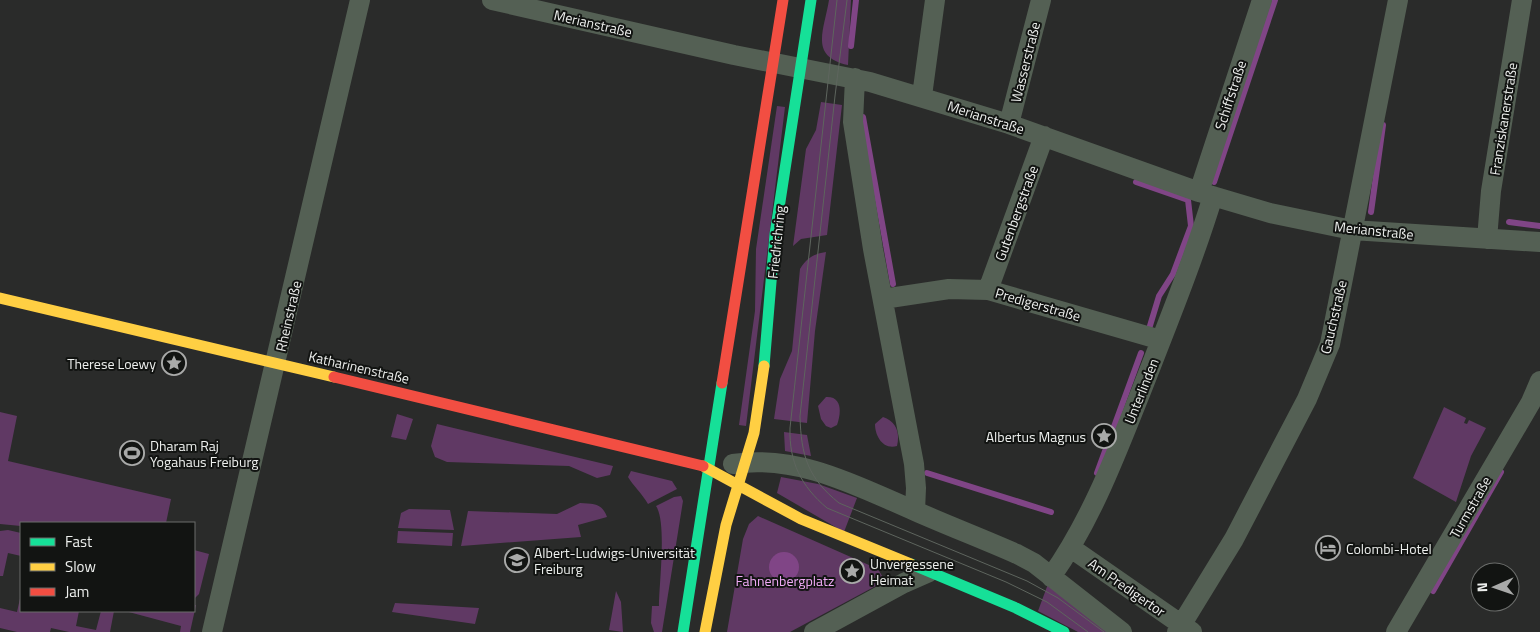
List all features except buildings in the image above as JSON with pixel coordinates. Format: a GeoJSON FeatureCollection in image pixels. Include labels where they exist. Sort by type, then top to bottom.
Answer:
{"type":"FeatureCollection","features":[{"type":"Feature","properties":{"kind":"main road","name":"Friedrichring"},"geometry":{"type":"LineString","coordinates":[[684,632],[783,0]]}},
{"type":"Feature","properties":{"kind":"main road","name":"Friedrichring"},"geometry":{"type":"LineString","coordinates":[[705,632],[718,562],[754,433],[763,377],[775,234],[811,0]]}},
{"type":"Feature","properties":{"kind":"main road","name":"Katharinenstraße"},"geometry":{"type":"LineString","coordinates":[[0,298],[430,399],[710,468]]}},
{"type":"Feature","properties":{"kind":"main road"},"geometry":{"type":"LineString","coordinates":[[710,468],[801,519],[1016,608],[1064,632]]}},
{"type":"Feature","properties":{"kind":"street","name":"Rheinstraße"},"geometry":{"type":"LineString","coordinates":[[212,632],[277,363],[360,0]]}},
{"type":"Feature","properties":{"kind":"street","name":"Merianstraße"},"geometry":{"type":"LineString","coordinates":[[492,0],[773,62],[855,78],[922,96],[1044,136],[1206,194],[1270,213],[1352,230],[1540,242]]}},
{"type":"Feature","properties":{"kind":"street"},"geometry":{"type":"LineString","coordinates":[[922,96],[935,0]]}},
{"type":"Feature","properties":{"kind":"street","name":"Wasserstraße"},"geometry":{"type":"LineString","coordinates":[[1009,124],[1041,0]]}},
{"type":"Feature","properties":{"kind":"street","name":"Schiffstraße"},"geometry":{"type":"LineString","coordinates":[[1206,194],[1262,0]]}},
{"type":"Feature","properties":{"kind":"street","name":"Gauchstraße"},"geometry":{"type":"LineString","coordinates":[[1184,630],[1307,399],[1330,344],[1398,0]]}},
{"type":"Feature","properties":{"kind":"street","name":"Franziskanerstraße"},"geometry":{"type":"LineString","coordinates":[[1482,239],[1522,0]]}},
{"type":"Feature","properties":{"kind":"street"},"geometry":{"type":"LineString","coordinates":[[855,78],[853,122],[883,299],[904,405],[916,488],[915,511]]}},
{"type":"Feature","properties":{"kind":"street","name":"Gutenbergstraße"},"geometry":{"type":"LineString","coordinates":[[988,290],[1044,136]]}},
{"type":"Feature","properties":{"kind":"street","name":"Unterlinden"},"geometry":{"type":"LineString","coordinates":[[1051,577],[1071,548],[1104,484],[1202,232],[1206,194]]}},
{"type":"Feature","properties":{"kind":"street","name":"Predigerstraße"},"geometry":{"type":"LineString","coordinates":[[883,299],[949,289],[988,290],[1161,340]]}},
{"type":"Feature","properties":{"kind":"street","name":"Turmstraße"},"geometry":{"type":"LineString","coordinates":[[1396,632],[1531,402],[1540,381]]}},
{"type":"Feature","properties":{"kind":"street"},"geometry":{"type":"LineString","coordinates":[[710,468],[745,462],[794,465],[808,468],[866,490],[1017,554],[1034,564],[1122,632]]}},
{"type":"Feature","properties":{"kind":"street","name":"Am Predigertor"},"geometry":{"type":"LineString","coordinates":[[1071,548],[1184,630]]}},
{"type":"Feature","properties":{"kind":"street"},"geometry":{"type":"LineString","coordinates":[[814,632],[904,583],[929,572]]}},
{"type":"Feature","properties":{"kind":"green space"},"geometry":{"type":"Polygon","coordinates":[[[829,0],[851,0],[848,65],[836,61],[824,49],[822,41],[829,0]]]}},
{"type":"Feature","properties":{"kind":"green space"},"geometry":{"type":"Polygon","coordinates":[[[821,102],[842,105],[827,235],[801,239],[793,246],[806,149],[816,130],[821,102]]]}},
{"type":"Feature","properties":{"kind":"green space"},"geometry":{"type":"Polygon","coordinates":[[[777,106],[785,107],[746,426],[739,425],[755,311],[756,249],[777,106]]]}},
{"type":"Feature","properties":{"kind":"green space"},"geometry":{"type":"Polygon","coordinates":[[[826,252],[815,331],[807,423],[774,419],[780,379],[792,351],[800,269],[811,257],[826,252]]]}},
{"type":"Feature","properties":{"kind":"green space"},"geometry":{"type":"Polygon","coordinates":[[[826,397],[835,399],[840,411],[837,425],[831,428],[826,426],[821,419],[818,406],[826,397]]]}},
{"type":"Feature","properties":{"kind":"green space"},"geometry":{"type":"Polygon","coordinates":[[[1444,407],[1466,418],[1464,423],[1467,424],[1469,420],[1486,428],[1471,456],[1456,502],[1413,478],[1444,407]]]}},
{"type":"Feature","properties":{"kind":"green space"},"geometry":{"type":"Polygon","coordinates":[[[0,412],[17,416],[8,461],[171,499],[166,522],[20,522],[20,526],[0,524],[0,412]]]}},
{"type":"Feature","properties":{"kind":"green space"},"geometry":{"type":"Polygon","coordinates":[[[397,414],[413,419],[406,440],[391,437],[397,414]]]}},
{"type":"Feature","properties":{"kind":"green space"},"geometry":{"type":"Polygon","coordinates":[[[883,417],[892,422],[898,432],[897,446],[892,447],[884,444],[876,433],[875,424],[883,417]]]}},
{"type":"Feature","properties":{"kind":"green space"},"geometry":{"type":"Polygon","coordinates":[[[437,424],[613,466],[610,475],[597,478],[569,466],[447,462],[435,457],[431,446],[437,424]]]}},
{"type":"Feature","properties":{"kind":"green space"},"geometry":{"type":"Polygon","coordinates":[[[784,432],[807,435],[811,456],[785,451],[784,432]]]}},
{"type":"Feature","properties":{"kind":"green space"},"geometry":{"type":"Polygon","coordinates":[[[631,471],[672,481],[677,489],[648,504],[628,477],[631,471]]]}},
{"type":"Feature","properties":{"kind":"green space"},"geometry":{"type":"Polygon","coordinates":[[[781,477],[818,484],[857,498],[844,532],[777,493],[781,477]]]}},
{"type":"Feature","properties":{"kind":"green space"},"geometry":{"type":"Polygon","coordinates":[[[681,496],[683,501],[662,632],[654,632],[651,623],[652,606],[659,606],[662,554],[661,525],[656,506],[674,497],[681,496]]]}},
{"type":"Feature","properties":{"kind":"green space"},"geometry":{"type":"Polygon","coordinates":[[[580,503],[593,504],[600,507],[607,517],[578,525],[581,537],[461,546],[468,511],[557,514],[580,503]]]}},
{"type":"Feature","properties":{"kind":"green space"},"geometry":{"type":"Polygon","coordinates":[[[409,509],[450,510],[454,530],[398,528],[401,513],[409,509]]]}},
{"type":"Feature","properties":{"kind":"green space","name":"Fahnenbergplatz"},"geometry":{"type":"Polygon","coordinates":[[[758,516],[878,569],[885,581],[790,632],[727,632],[743,539],[749,524],[758,516]]]}},
{"type":"Feature","properties":{"kind":"green space"},"geometry":{"type":"Polygon","coordinates":[[[8,530],[20,533],[20,556],[8,553],[3,576],[0,576],[0,531],[8,530]]]}},
{"type":"Feature","properties":{"kind":"green space"},"geometry":{"type":"Polygon","coordinates":[[[398,531],[453,533],[452,546],[397,543],[398,531]]]}},
{"type":"Feature","properties":{"kind":"green space"},"geometry":{"type":"Polygon","coordinates":[[[195,550],[209,554],[199,594],[195,598],[195,550]]]}},
{"type":"Feature","properties":{"kind":"green space"},"geometry":{"type":"Polygon","coordinates":[[[1048,584],[1111,632],[1078,632],[1038,611],[1048,584]]]}},
{"type":"Feature","properties":{"kind":"green space"},"geometry":{"type":"Polygon","coordinates":[[[616,591],[621,602],[623,632],[609,630],[616,591]]]}},
{"type":"Feature","properties":{"kind":"green space"},"geometry":{"type":"Polygon","coordinates":[[[20,598],[20,612],[79,612],[76,626],[96,630],[101,612],[114,612],[110,632],[69,632],[51,628],[50,632],[17,632],[0,628],[0,608],[17,612],[20,598]]]}},
{"type":"Feature","properties":{"kind":"green space"},"geometry":{"type":"Polygon","coordinates":[[[395,603],[479,608],[475,624],[392,612],[395,603]]]}},
{"type":"Feature","properties":{"kind":"green space"},"geometry":{"type":"Polygon","coordinates":[[[129,612],[194,612],[190,632],[180,632],[181,626],[129,612]]]}},
{"type":"Feature","properties":{"kind":"shaded area"},"geometry":{"type":"Polygon","coordinates":[[[784,552],[795,556],[799,567],[795,578],[784,582],[773,578],[769,567],[773,556],[784,552]]]}},
{"type":"Feature","properties":{"kind":"waterway"},"geometry":{"type":"LineString","coordinates":[[851,46],[856,0]]}},
{"type":"Feature","properties":{"kind":"waterway"},"geometry":{"type":"LineString","coordinates":[[1214,182],[1275,0]]}},
{"type":"Feature","properties":{"kind":"waterway"},"geometry":{"type":"LineString","coordinates":[[863,117],[893,284]]}},
{"type":"Feature","properties":{"kind":"waterway"},"geometry":{"type":"LineString","coordinates":[[1371,212],[1383,125]]}},
{"type":"Feature","properties":{"kind":"waterway"},"geometry":{"type":"LineString","coordinates":[[1136,182],[1188,200],[1191,226],[1173,274],[1159,296],[1149,329]]}},
{"type":"Feature","properties":{"kind":"waterway"},"geometry":{"type":"LineString","coordinates":[[1509,222],[1540,226]]}},
{"type":"Feature","properties":{"kind":"waterway"},"geometry":{"type":"LineString","coordinates":[[1097,473],[1141,353]]}},
{"type":"Feature","properties":{"kind":"waterway"},"geometry":{"type":"LineString","coordinates":[[1433,591],[1501,472]]}},
{"type":"Feature","properties":{"kind":"waterway"},"geometry":{"type":"LineString","coordinates":[[927,473],[1051,512]]}},
{"type":"Feature","properties":{"kind":"tram line"},"geometry":{"type":"LineString","coordinates":[[837,0],[790,428],[792,452],[798,473],[810,491],[827,508],[1006,582],[1047,602],[1088,632]]}},
{"type":"Feature","properties":{"kind":"tram line"},"geometry":{"type":"LineString","coordinates":[[847,0],[800,416],[802,443],[808,465],[813,475],[828,494],[839,503],[1027,581],[1058,598],[1104,632]]}},
{"type":"Feature","properties":{"kind":"traffic: fast"},"geometry":{"type":"LineString","coordinates":[[764,366],[775,234],[811,0]]}},
{"type":"Feature","properties":{"kind":"traffic: fast"},"geometry":{"type":"LineString","coordinates":[[683,632],[722,383]]}},
{"type":"Feature","properties":{"kind":"traffic: fast"},"geometry":{"type":"LineString","coordinates":[[911,564],[1016,608],[1064,632]]}},
{"type":"Feature","properties":{"kind":"traffic: slow"},"geometry":{"type":"LineString","coordinates":[[0,298],[334,377]]}},
{"type":"Feature","properties":{"kind":"traffic: slow"},"geometry":{"type":"LineString","coordinates":[[705,632],[726,525],[754,433],[764,366]]}},
{"type":"Feature","properties":{"kind":"traffic: slow"},"geometry":{"type":"LineString","coordinates":[[703,466],[801,519],[911,564]]}},
{"type":"Feature","properties":{"kind":"traffic: jam"},"geometry":{"type":"LineString","coordinates":[[722,383],[783,0]]}},
{"type":"Feature","properties":{"kind":"traffic: jam"},"geometry":{"type":"LineString","coordinates":[[334,377],[703,466]]}},
{"type":"Feature","properties":{"kind":"place","name":"Therese Loewy"},"geometry":{"type":"Point","coordinates":[174,363]}},
{"type":"Feature","properties":{"kind":"place","name":"Albertus Magnus"},"geometry":{"type":"Point","coordinates":[1104,436]}},
{"type":"Feature","properties":{"kind":"place","name":"Dharam Raj Yogahaus Freiburg"},"geometry":{"type":"Point","coordinates":[132,453]}},
{"type":"Feature","properties":{"kind":"place","name":"Colombi-Hotel"},"geometry":{"type":"Point","coordinates":[1328,548]}},
{"type":"Feature","properties":{"kind":"place","name":"Albert-Ludwigs-Universität Freiburg"},"geometry":{"type":"Point","coordinates":[517,560]}},
{"type":"Feature","properties":{"kind":"place","name":"Unvergessene Heimat"},"geometry":{"type":"Point","coordinates":[852,571]}}]}
